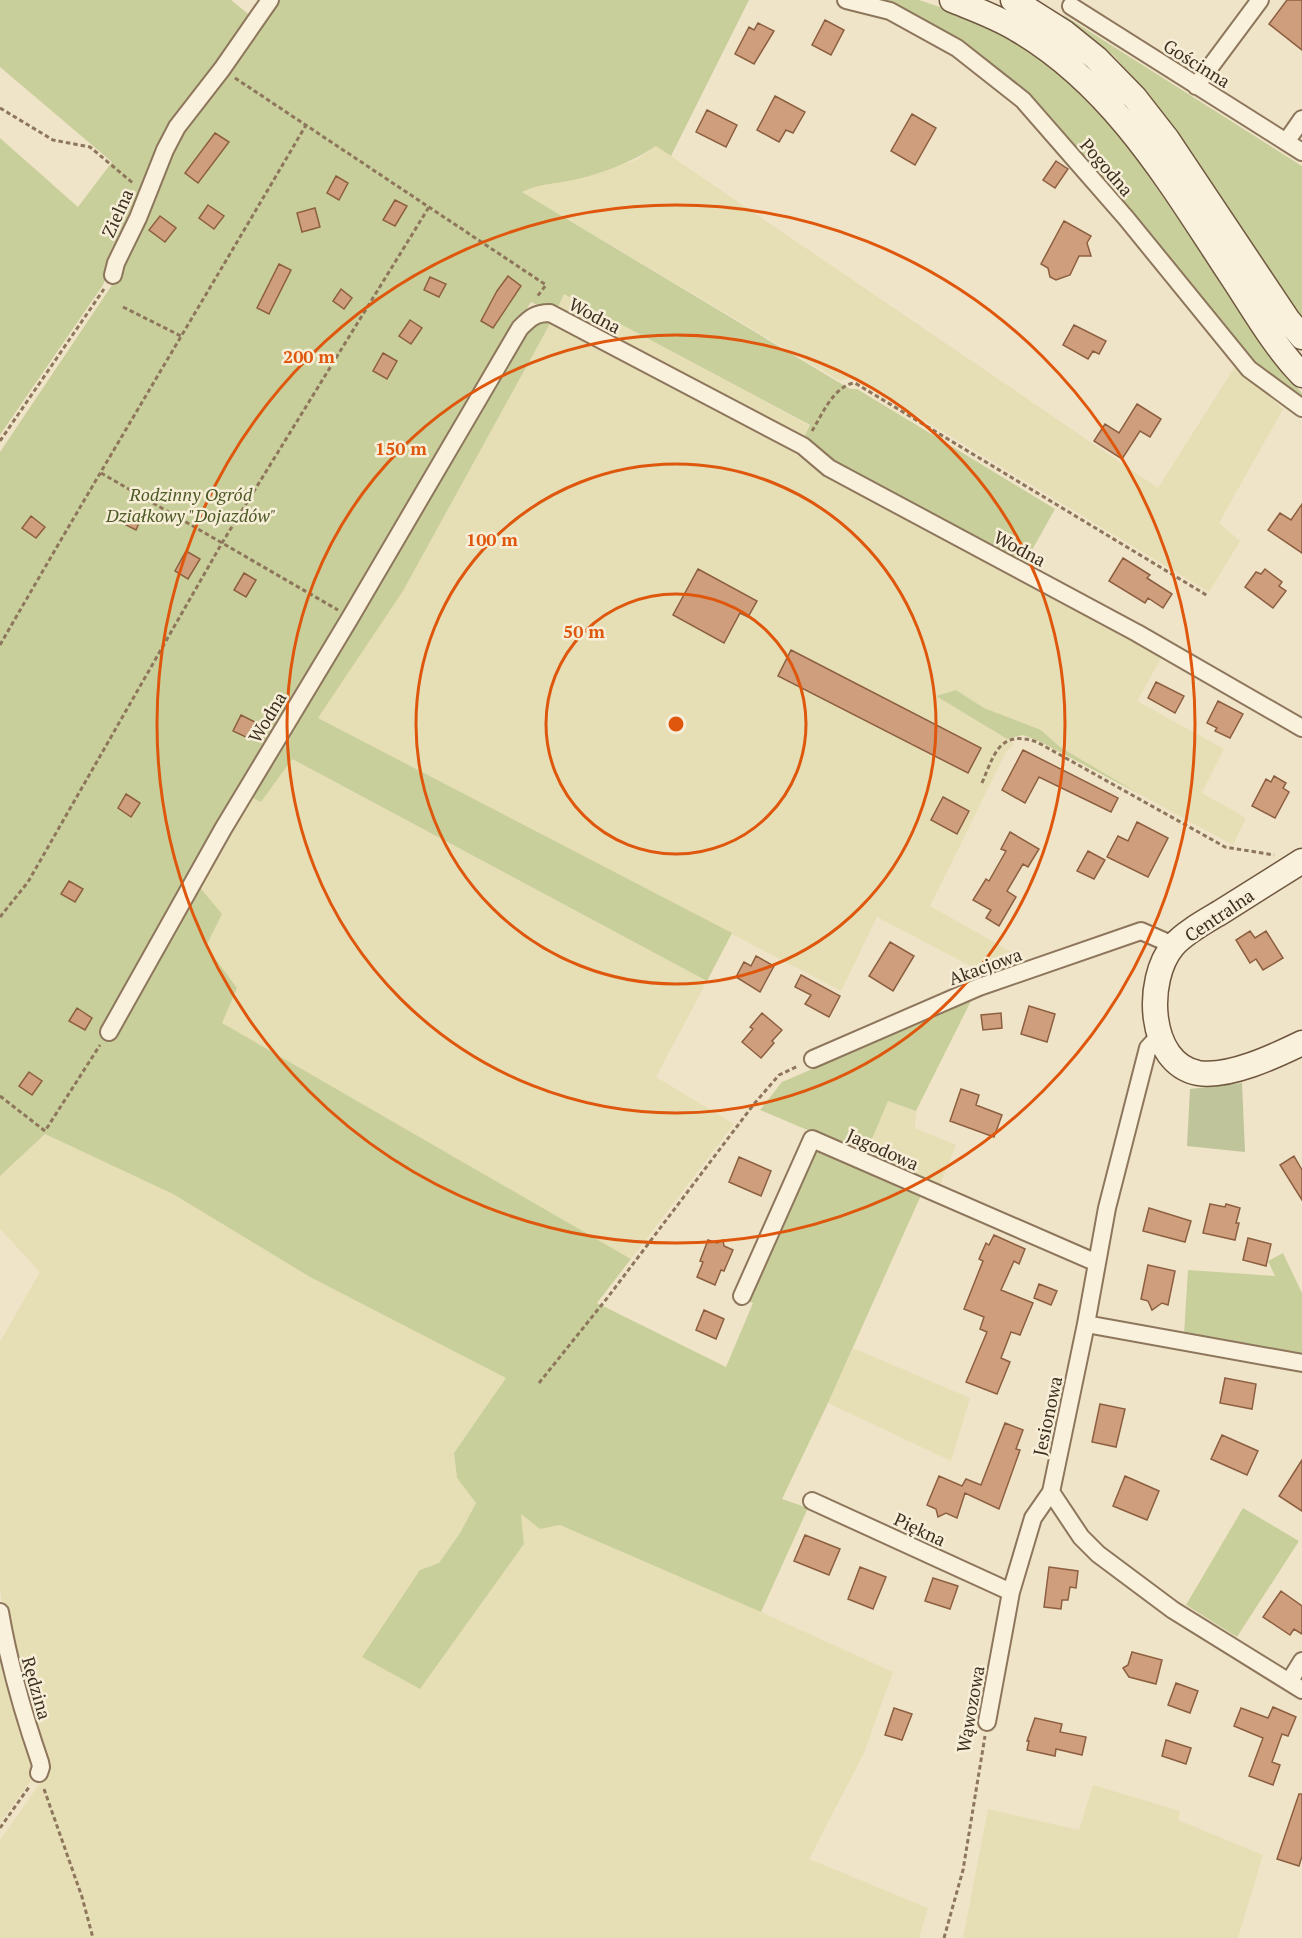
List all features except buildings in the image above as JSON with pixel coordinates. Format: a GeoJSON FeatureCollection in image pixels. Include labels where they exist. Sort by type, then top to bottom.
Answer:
{"type":"FeatureCollection","features":[{"type":"Feature","properties":{"kind":"main road"},"geometry":{"type":"LineString","coordinates":[[952,0],[1018,29],[1055,55],[1108,102],[1139,140],[1268,331],[1302,375]]}},
{"type":"Feature","properties":{"kind":"main road"},"geometry":{"type":"LineString","coordinates":[[1013,0],[1065,33],[1096,58],[1135,98],[1167,139],[1302,337]]}},
{"type":"Feature","properties":{"kind":"main road","name":"Centralna"},"geometry":{"type":"LineString","coordinates":[[1292,859],[1173,945],[1158,976],[1155,1009],[1160,1036],[1175,1061],[1188,1070],[1201,1073],[1248,1066],[1302,1043]]}},
{"type":"Feature","properties":{"kind":"street","name":"Zielna"},"geometry":{"type":"LineString","coordinates":[[113,275],[116,263],[177,127],[222,69],[270,0]]}},
{"type":"Feature","properties":{"kind":"street","name":"Pogodna"},"geometry":{"type":"LineString","coordinates":[[844,0],[890,11],[957,48],[1023,100],[1126,218],[1249,369],[1302,408]]}},
{"type":"Feature","properties":{"kind":"street"},"geometry":{"type":"LineString","coordinates":[[1196,86],[1260,0]]}},
{"type":"Feature","properties":{"kind":"street","name":"Gościnna"},"geometry":{"type":"LineString","coordinates":[[1071,6],[1302,153]]}},
{"type":"Feature","properties":{"kind":"street"},"geometry":{"type":"LineString","coordinates":[[1286,142],[1302,118]]}},
{"type":"Feature","properties":{"kind":"street","name":"Wodna"},"geometry":{"type":"LineString","coordinates":[[109,1032],[223,829],[520,328],[531,317],[539,313],[550,313],[803,446],[829,468],[1137,633],[1302,728]]}},
{"type":"Feature","properties":{"kind":"street","name":"Akacjowa"},"geometry":{"type":"LineString","coordinates":[[813,1059],[978,987],[1141,931],[1173,945]]}},
{"type":"Feature","properties":{"kind":"street","name":"Jesionowa"},"geometry":{"type":"LineString","coordinates":[[1051,1492],[1086,1324],[1107,1208],[1148,1047],[1160,1036]]}},
{"type":"Feature","properties":{"kind":"street","name":"Jagodowa"},"geometry":{"type":"LineString","coordinates":[[742,1296],[812,1139],[1096,1263]]}},
{"type":"Feature","properties":{"kind":"street"},"geometry":{"type":"LineString","coordinates":[[1086,1324],[1302,1363]]}},
{"type":"Feature","properties":{"kind":"street"},"geometry":{"type":"LineString","coordinates":[[1051,1492],[1081,1537],[1098,1554],[1173,1610],[1296,1686],[1302,1661]]}},
{"type":"Feature","properties":{"kind":"street","name":"Wąwozowa"},"geometry":{"type":"LineString","coordinates":[[987,1722],[1011,1592],[1033,1518],[1051,1492]]}},
{"type":"Feature","properties":{"kind":"street","name":"Piękna"},"geometry":{"type":"LineString","coordinates":[[812,1501],[1011,1592]]}},
{"type":"Feature","properties":{"kind":"street","name":"Rędzina"},"geometry":{"type":"LineString","coordinates":[[0,1612],[9,1663],[40,1762],[39,1773]]}},
{"type":"Feature","properties":{"kind":"path"},"geometry":{"type":"LineString","coordinates":[[222,69],[546,285],[533,302],[550,313]]}},
{"type":"Feature","properties":{"kind":"path"},"geometry":{"type":"LineString","coordinates":[[0,108],[53,140],[90,147],[147,195]]}},
{"type":"Feature","properties":{"kind":"path"},"geometry":{"type":"LineString","coordinates":[[0,645],[306,125]]}},
{"type":"Feature","properties":{"kind":"path"},"geometry":{"type":"LineString","coordinates":[[0,917],[28,882],[222,543],[429,207]]}},
{"type":"Feature","properties":{"kind":"path"},"geometry":{"type":"LineString","coordinates":[[0,441],[113,275]]}},
{"type":"Feature","properties":{"kind":"path"},"geometry":{"type":"LineString","coordinates":[[123,307],[183,337]]}},
{"type":"Feature","properties":{"kind":"path"},"geometry":{"type":"LineString","coordinates":[[803,446],[830,401],[848,384],[855,383],[1208,596]]}},
{"type":"Feature","properties":{"kind":"path"},"geometry":{"type":"LineString","coordinates":[[100,473],[350,618]]}},
{"type":"Feature","properties":{"kind":"path"},"geometry":{"type":"LineString","coordinates":[[982,783],[997,749],[1004,742],[1022,737],[1037,742],[1218,843],[1292,859]]}},
{"type":"Feature","properties":{"kind":"path"},"geometry":{"type":"LineString","coordinates":[[0,1096],[45,1131],[109,1032]]}},
{"type":"Feature","properties":{"kind":"path"},"geometry":{"type":"LineString","coordinates":[[539,1383],[608,1298],[754,1104],[779,1075],[813,1059]]}},
{"type":"Feature","properties":{"kind":"path","name":"Wąwozowa"},"geometry":{"type":"LineString","coordinates":[[944,1938],[963,1870],[987,1722]]}},
{"type":"Feature","properties":{"kind":"path"},"geometry":{"type":"LineString","coordinates":[[0,1828],[39,1773]]}},
{"type":"Feature","properties":{"kind":"path"},"geometry":{"type":"LineString","coordinates":[[39,1773],[82,1897],[93,1938]]}},
{"type":"Feature","properties":{"kind":"shaded area"},"geometry":{"type":"Polygon","coordinates":[[[656,146],[1158,488],[1236,365],[1283,409],[1219,523],[1240,541],[1209,592],[852,377],[840,381],[522,192],[547,183],[591,175],[636,160],[656,146]]]}},
{"type":"Feature","properties":{"kind":"shaded area"},"geometry":{"type":"Polygon","coordinates":[[[564,294],[810,426],[796,455],[1164,653],[1137,701],[1224,749],[1202,793],[1246,818],[1233,845],[1141,795],[1060,747],[1041,730],[984,708],[956,690],[936,696],[1014,744],[1006,752],[930,906],[1024,959],[982,972],[877,917],[841,991],[318,718],[403,591],[554,317],[564,294]]]}},
{"type":"Feature","properties":{"kind":"shaded area"},"geometry":{"type":"Polygon","coordinates":[[[291,759],[707,981],[656,1077],[734,1124],[631,1259],[221,1023],[237,988],[206,946],[197,884],[249,796],[261,802],[291,759]]]}},
{"type":"Feature","properties":{"kind":"shaded area"},"geometry":{"type":"Polygon","coordinates":[[[888,1101],[916,1111],[915,1128],[956,1145],[940,1185],[867,1151],[888,1101]]]}},
{"type":"Feature","properties":{"kind":"shaded area"},"geometry":{"type":"Polygon","coordinates":[[[45,1134],[173,1194],[310,1277],[507,1378],[454,1453],[457,1478],[476,1503],[460,1533],[439,1563],[420,1570],[420,1689],[524,1544],[521,1513],[540,1529],[560,1525],[893,1672],[864,1753],[809,1859],[928,1908],[919,1938],[0,1938],[0,1840],[45,1776],[9,1651],[0,1590],[0,1342],[40,1272],[0,1229],[0,1176],[45,1134]]]}},
{"type":"Feature","properties":{"kind":"shaded area"},"geometry":{"type":"Polygon","coordinates":[[[853,1348],[970,1398],[951,1461],[828,1403],[853,1348]]]}},
{"type":"Feature","properties":{"kind":"shaded area"},"geometry":{"type":"Polygon","coordinates":[[[0,1643],[37,1772],[0,1823],[0,1643]]]}},
{"type":"Feature","properties":{"kind":"shaded area"},"geometry":{"type":"Polygon","coordinates":[[[1093,1785],[1180,1811],[1178,1820],[1263,1855],[1238,1938],[963,1938],[988,1809],[1079,1830],[1093,1785]]]}},
{"type":"Feature","properties":{"kind":"green space"},"geometry":{"type":"Polygon","coordinates":[[[0,0],[231,0],[252,17],[144,187],[103,285],[0,435],[0,138],[78,207],[112,162],[0,67],[0,0]]]}},
{"type":"Feature","properties":{"kind":"green space","name":"Rodzinny Ogród Działkowy \"Dojazdów\""},"geometry":{"type":"Polygon","coordinates":[[[278,0],[749,0],[671,156],[656,146],[623,164],[600,173],[538,186],[522,192],[850,389],[857,389],[1055,509],[1022,568],[799,448],[810,425],[564,294],[555,314],[531,302],[443,447],[197,884],[222,914],[206,946],[237,988],[222,1023],[631,1259],[597,1303],[726,1367],[753,1303],[745,1300],[817,1147],[922,1193],[828,1403],[782,1499],[808,1508],[761,1612],[560,1525],[540,1529],[521,1514],[524,1544],[420,1689],[362,1657],[420,1570],[439,1563],[460,1533],[476,1503],[457,1478],[454,1453],[506,1378],[310,1277],[173,1194],[45,1134],[0,1176],[0,452],[112,285],[183,132],[278,0]]]}},
{"type":"Feature","properties":{"kind":"green space"},"geometry":{"type":"Polygon","coordinates":[[[862,0],[919,0],[940,7],[1011,39],[1078,87],[1116,129],[1280,367],[1302,393],[1302,403],[1251,365],[1026,99],[862,0]]]}},
{"type":"Feature","properties":{"kind":"green space"},"geometry":{"type":"Polygon","coordinates":[[[1062,14],[1302,166],[1302,318],[1151,97],[1113,55],[1062,14]]]}},
{"type":"Feature","properties":{"kind":"green space"},"geometry":{"type":"Polygon","coordinates":[[[542,320],[551,322],[403,591],[318,718],[732,933],[707,981],[292,759],[261,802],[249,796],[530,325],[542,320]]]}},
{"type":"Feature","properties":{"kind":"green space"},"geometry":{"type":"Polygon","coordinates":[[[956,690],[984,708],[1041,730],[1060,747],[1141,795],[1039,741],[1023,735],[1007,739],[936,696],[956,690]]]}},
{"type":"Feature","properties":{"kind":"green space"},"geometry":{"type":"Polygon","coordinates":[[[971,1001],[916,1111],[888,1101],[867,1151],[812,1132],[760,1110],[782,1082],[971,1001]]]}},
{"type":"Feature","properties":{"kind":"green space"},"geometry":{"type":"Polygon","coordinates":[[[1242,1083],[1245,1152],[1187,1146],[1190,1089],[1242,1083]]]}},
{"type":"Feature","properties":{"kind":"green space"},"geometry":{"type":"Polygon","coordinates":[[[1283,1253],[1302,1293],[1302,1354],[1184,1334],[1188,1270],[1275,1276],[1268,1261],[1283,1253]]]}},
{"type":"Feature","properties":{"kind":"green space"},"geometry":{"type":"Polygon","coordinates":[[[1243,1508],[1299,1541],[1237,1637],[1186,1605],[1243,1508]]]}}]}
